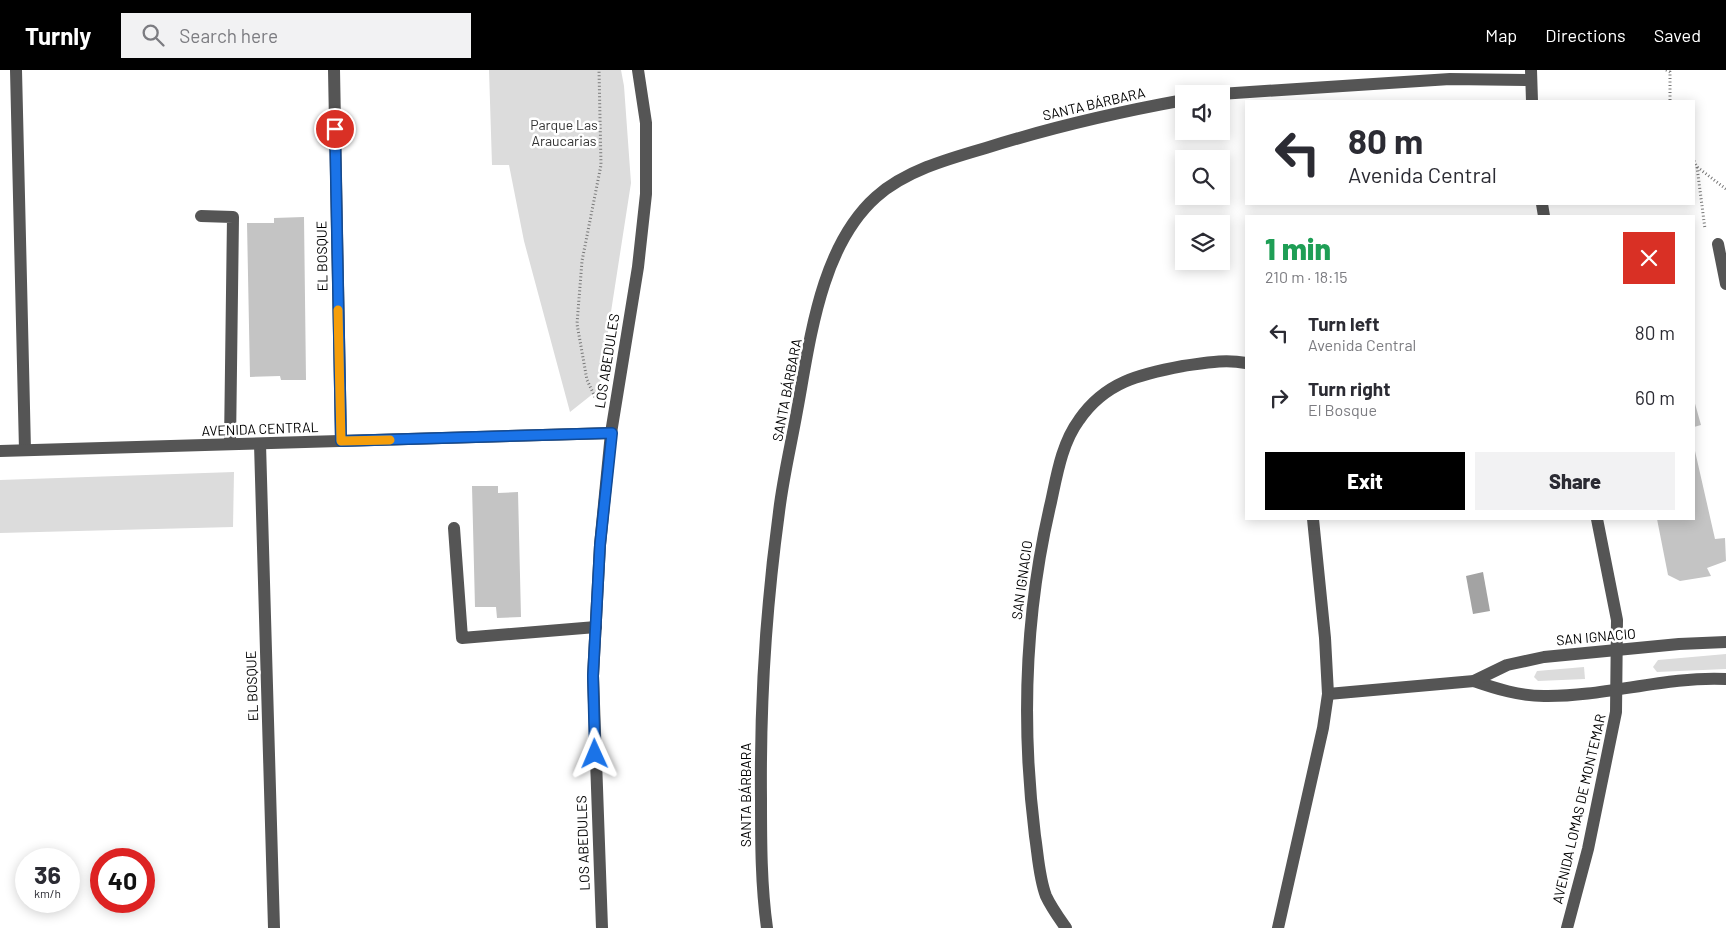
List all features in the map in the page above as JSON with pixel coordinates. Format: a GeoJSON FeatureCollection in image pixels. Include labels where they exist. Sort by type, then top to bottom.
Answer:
{"type":"FeatureCollection","features":[{"type":"Feature","properties":{"kind":"street"},"geometry":{"type":"LineString","coordinates":[[16,70],[26,450]]}},
{"type":"Feature","properties":{"kind":"street","name":"EL BOSQUE"},"geometry":{"type":"LineString","coordinates":[[334,70],[341,441]]}},
{"type":"Feature","properties":{"kind":"street","name":"LOS ABEDULES"},"geometry":{"type":"LineString","coordinates":[[602,928],[593,676],[600,545],[612,433],[638,266],[646,194],[646,123],[638,70]]}},
{"type":"Feature","properties":{"kind":"street"},"geometry":{"type":"LineString","coordinates":[[1230,93],[1531,75],[1532,100]]}},
{"type":"Feature","properties":{"kind":"street","name":"SANTA BÁRBARA"},"geometry":{"type":"LineString","coordinates":[[767,928],[761,856],[760,746],[770,588],[779,510],[808,354],[826,277],[845,234],[858,215],[892,184],[954,157],[1074,123],[1175,102]]}},
{"type":"Feature","properties":{"kind":"street"},"geometry":{"type":"LineString","coordinates":[[201,216],[233,217],[230,444]]}},
{"type":"Feature","properties":{"kind":"street"},"geometry":{"type":"LineString","coordinates":[[1718,244],[1726,284]]}},
{"type":"Feature","properties":{"kind":"street","name":"SAN IGNACIO"},"geometry":{"type":"LineString","coordinates":[[1066,928],[1046,894],[1037,849],[1028,766],[1027,663],[1037,572],[1045,528],[1067,439],[1079,419],[1093,402],[1130,378],[1151,371],[1215,360],[1245,363]]}},
{"type":"Feature","properties":{"kind":"street","name":"AVENIDA CENTRAL"},"geometry":{"type":"LineString","coordinates":[[0,451],[612,433]]}},
{"type":"Feature","properties":{"kind":"street","name":"EL BOSQUE"},"geometry":{"type":"LineString","coordinates":[[260,444],[274,928]]}},
{"type":"Feature","properties":{"kind":"street"},"geometry":{"type":"LineString","coordinates":[[1278,928],[1323,728],[1328,694],[1325,638],[1313,520]]}},
{"type":"Feature","properties":{"kind":"street","name":"AVENIDA LOMAS DE MONTEMAR"},"geometry":{"type":"LineString","coordinates":[[1567,928],[1592,830],[1616,712],[1617,620],[1598,520]]}},
{"type":"Feature","properties":{"kind":"street"},"geometry":{"type":"LineString","coordinates":[[454,528],[462,638],[596,627]]}},
{"type":"Feature","properties":{"kind":"street","name":"SAN IGNACIO"},"geometry":{"type":"LineString","coordinates":[[1328,694],[1474,681],[1507,665],[1544,657],[1679,644],[1726,642]]}},
{"type":"Feature","properties":{"kind":"street","name":"SAN IGNACIO"},"geometry":{"type":"LineString","coordinates":[[1474,681],[1506,692],[1544,696],[1616,690],[1681,680],[1726,679]]}},
{"type":"Feature","properties":{"kind":"path"},"geometry":{"type":"LineString","coordinates":[[599,70],[601,165],[582,261],[577,324],[586,380],[612,433]]}},
{"type":"Feature","properties":{"kind":"path"},"geometry":{"type":"LineString","coordinates":[[1666,70],[1670,72],[1670,100]]}},
{"type":"Feature","properties":{"kind":"path"},"geometry":{"type":"LineString","coordinates":[[1695,163],[1706,232],[1718,244]]}},
{"type":"Feature","properties":{"kind":"path"},"geometry":{"type":"LineString","coordinates":[[1697,167],[1726,189]]}},
{"type":"Feature","properties":{"kind":"green space","name":"Parque Las Araucarias"},"geometry":{"type":"Polygon","coordinates":[[[489,70],[621,70],[624,86],[631,183],[599,389],[570,412],[524,241],[509,165],[492,165],[489,70]]]}},
{"type":"Feature","properties":{"kind":"green space"},"geometry":{"type":"Polygon","coordinates":[[[234,472],[233,527],[0,533],[0,480],[234,472]]]}},
{"type":"Feature","properties":{"kind":"green space"},"geometry":{"type":"Polygon","coordinates":[[[1726,654],[1726,669],[1657,672],[1653,667],[1658,660],[1726,654]]]}},
{"type":"Feature","properties":{"kind":"green space"},"geometry":{"type":"Polygon","coordinates":[[[1584,667],[1585,679],[1538,681],[1534,677],[1537,671],[1584,667]]]}},
{"type":"Feature","properties":{"kind":"shaded area"},"geometry":{"type":"Polygon","coordinates":[[[1483,572],[1490,611],[1473,614],[1466,576],[1483,572]]]}},
{"type":"Feature","properties":{"kind":"building"},"geometry":{"type":"Polygon","coordinates":[[[304,217],[306,380],[281,380],[280,376],[250,377],[247,223],[274,223],[274,218],[304,217]]]}},
{"type":"Feature","properties":{"kind":"building"},"geometry":{"type":"Polygon","coordinates":[[[1695,404],[1701,425],[1695,427],[1695,404]]]}},
{"type":"Feature","properties":{"kind":"building"},"geometry":{"type":"Polygon","coordinates":[[[1695,451],[1715,539],[1725,538],[1726,561],[1707,568],[1711,576],[1680,581],[1668,575],[1657,520],[1695,520],[1695,451]]]}},
{"type":"Feature","properties":{"kind":"building"},"geometry":{"type":"Polygon","coordinates":[[[472,486],[498,486],[498,493],[518,492],[521,617],[497,618],[496,607],[475,607],[472,486]]]}},
{"type":"Feature","properties":{"kind":"slow traffic"},"geometry":{"type":"LineString","coordinates":[[338,310],[341,441],[390,440]]}},
{"type":"Feature","properties":{"kind":"route"},"geometry":{"type":"LineString","coordinates":[[335,129],[341,441],[612,433],[600,545],[593,676],[595,754]]}}]}
